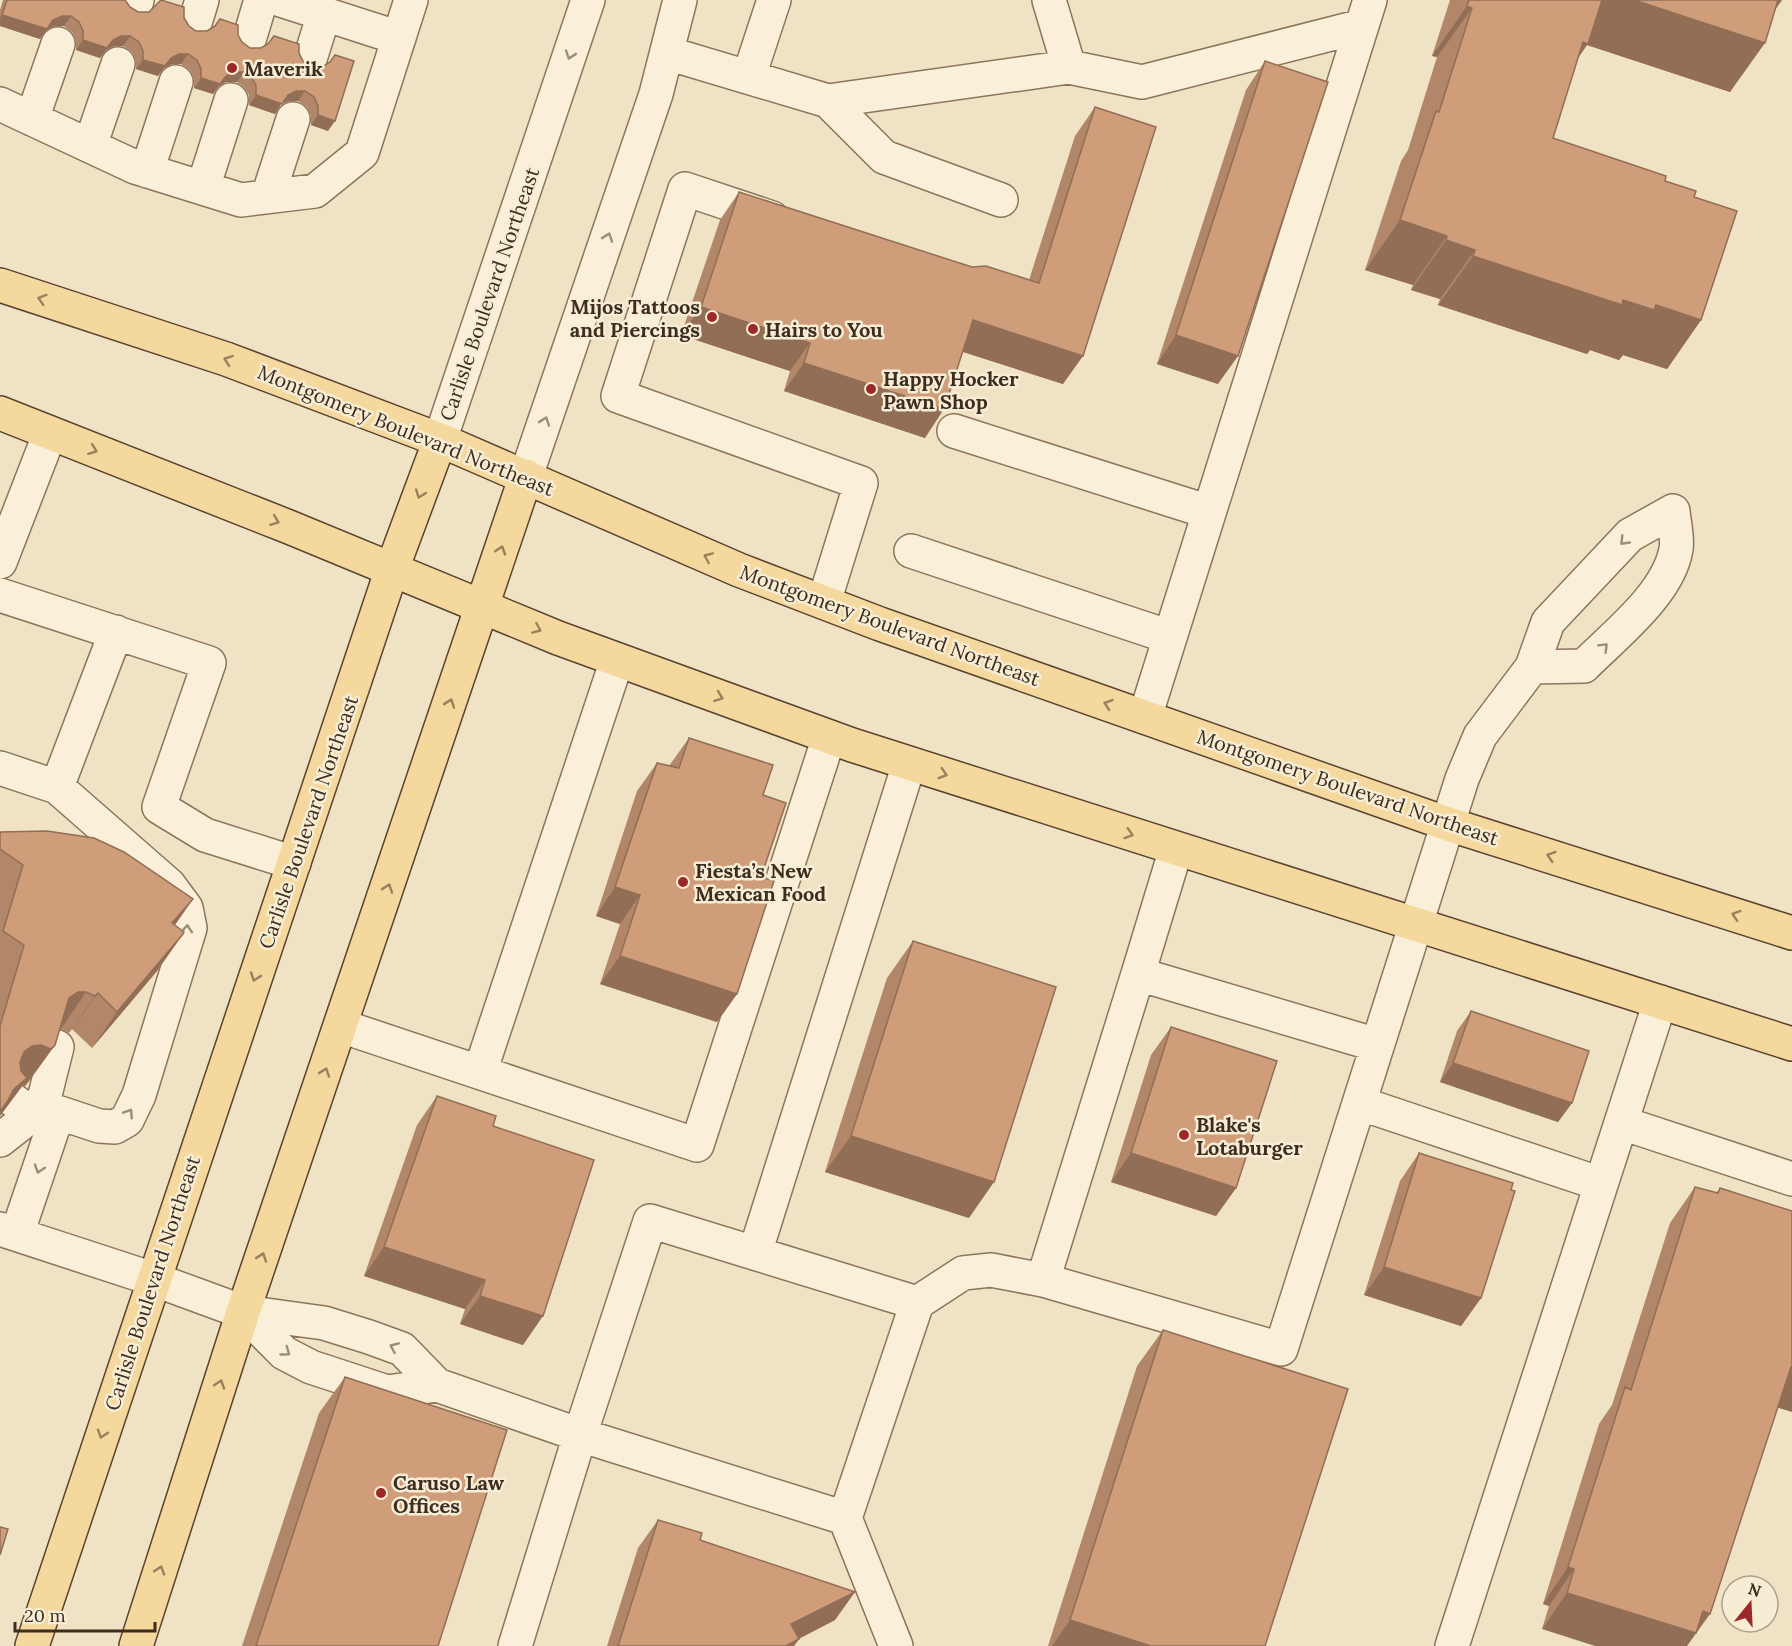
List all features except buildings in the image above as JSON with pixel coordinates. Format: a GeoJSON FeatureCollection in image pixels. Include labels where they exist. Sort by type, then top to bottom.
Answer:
{"type":"FeatureCollection","features":[{"type":"Feature","properties":{"kind":"main road","name":"Montgomery Boulevard Northeast"},"geometry":{"type":"LineString","coordinates":[[0,285],[226,359],[440,440],[657,535],[824,602],[1448,824],[1792,933]]}},
{"type":"Feature","properties":{"kind":"main road"},"geometry":{"type":"LineString","coordinates":[[0,413],[617,660],[829,737],[1415,926],[1792,1044]]}},
{"type":"Feature","properties":{"kind":"main road","name":"Carlisle Boulevard Northeast"},"geometry":{"type":"LineString","coordinates":[[32,1646],[392,569],[440,440]]}},
{"type":"Feature","properties":{"kind":"main road"},"geometry":{"type":"LineString","coordinates":[[136,1646],[243,1312],[526,476]]}},
{"type":"Feature","properties":{"kind":"street"},"geometry":{"type":"LineString","coordinates":[[249,40],[261,0]]}},
{"type":"Feature","properties":{"kind":"street"},"geometry":{"type":"LineString","coordinates":[[281,0],[399,38]]}},
{"type":"Feature","properties":{"kind":"street"},"geometry":{"type":"LineString","coordinates":[[0,104],[147,171],[241,200],[315,191],[362,153],[411,0]]}},
{"type":"Feature","properties":{"kind":"street","name":"Carlisle Boulevard Northeast"},"geometry":{"type":"LineString","coordinates":[[440,440],[588,0]]}},
{"type":"Feature","properties":{"kind":"street"},"geometry":{"type":"LineString","coordinates":[[526,476],[656,94],[680,0]]}},
{"type":"Feature","properties":{"kind":"street"},"geometry":{"type":"LineString","coordinates":[[750,76],[774,0]]}},
{"type":"Feature","properties":{"kind":"street"},"geometry":{"type":"LineString","coordinates":[[1049,0],[1069,67]]}},
{"type":"Feature","properties":{"kind":"street"},"geometry":{"type":"LineString","coordinates":[[667,53],[828,101],[1069,67],[1142,82],[1366,13]]}},
{"type":"Feature","properties":{"kind":"street"},"geometry":{"type":"LineString","coordinates":[[1145,717],[1366,13]]}},
{"type":"Feature","properties":{"kind":"street"},"geometry":{"type":"LineString","coordinates":[[310,59],[324,14]]}},
{"type":"Feature","properties":{"kind":"street"},"geometry":{"type":"LineString","coordinates":[[32,118],[58,44]]}},
{"type":"Feature","properties":{"kind":"street"},"geometry":{"type":"LineString","coordinates":[[90,146],[118,64]]}},
{"type":"Feature","properties":{"kind":"street"},"geometry":{"type":"LineString","coordinates":[[147,171],[176,82]]}},
{"type":"Feature","properties":{"kind":"street"},"geometry":{"type":"LineString","coordinates":[[203,188],[231,100]]}},
{"type":"Feature","properties":{"kind":"street"},"geometry":{"type":"LineString","coordinates":[[828,101],[884,157],[1001,200]]}},
{"type":"Feature","properties":{"kind":"street"},"geometry":{"type":"LineString","coordinates":[[268,196],[293,119]]}},
{"type":"Feature","properties":{"kind":"street"},"geometry":{"type":"LineString","coordinates":[[798,226],[685,189],[618,396],[861,483],[824,602]]}},
{"type":"Feature","properties":{"kind":"street"},"geometry":{"type":"LineString","coordinates":[[954,431],[1209,512]]}},
{"type":"Feature","properties":{"kind":"street"},"geometry":{"type":"LineString","coordinates":[[0,562],[50,433]]}},
{"type":"Feature","properties":{"kind":"street"},"geometry":{"type":"LineString","coordinates":[[896,1646],[845,1518],[917,1303],[963,1273],[991,1270],[1043,1280],[1281,1349],[1462,779],[1480,736],[1532,667],[1548,622],[1630,535],[1673,511],[1676,548],[1665,581],[1584,666],[1532,667]]}},
{"type":"Feature","properties":{"kind":"street"},"geometry":{"type":"LineString","coordinates":[[911,551],[1170,637]]}},
{"type":"Feature","properties":{"kind":"street"},"geometry":{"type":"LineString","coordinates":[[0,595],[209,663],[159,807],[205,835],[294,863]]}},
{"type":"Feature","properties":{"kind":"street"},"geometry":{"type":"LineString","coordinates":[[57,787],[116,632]]}},
{"type":"Feature","properties":{"kind":"street"},"geometry":{"type":"LineString","coordinates":[[480,1072],[617,660]]}},
{"type":"Feature","properties":{"kind":"street"},"geometry":{"type":"LineString","coordinates":[[341,1026],[697,1145],[829,737]]}},
{"type":"Feature","properties":{"kind":"street"},"geometry":{"type":"LineString","coordinates":[[755,1253],[909,764]]}},
{"type":"Feature","properties":{"kind":"street"},"geometry":{"type":"LineString","coordinates":[[0,768],[57,787],[169,885],[186,908],[190,928],[140,1095],[127,1120],[115,1127],[99,1126],[34,1091]]}},
{"type":"Feature","properties":{"kind":"street"},"geometry":{"type":"LineString","coordinates":[[1043,1280],[1176,849]]}},
{"type":"Feature","properties":{"kind":"street"},"geometry":{"type":"LineString","coordinates":[[1138,974],[1377,1045]]}},
{"type":"Feature","properties":{"kind":"street"},"geometry":{"type":"LineString","coordinates":[[1452,1646],[1660,1002]]}},
{"type":"Feature","properties":{"kind":"street"},"geometry":{"type":"LineString","coordinates":[[0,1140],[34,1091]]}},
{"type":"Feature","properties":{"kind":"street"},"geometry":{"type":"LineString","coordinates":[[34,1091],[9,1232],[153,1279],[243,1312],[324,1323],[402,1349],[437,1385],[580,1435],[845,1518]]}},
{"type":"Feature","properties":{"kind":"street"},"geometry":{"type":"LineString","coordinates":[[1359,1103],[1601,1184]]}},
{"type":"Feature","properties":{"kind":"street"},"geometry":{"type":"LineString","coordinates":[[1622,1123],[1792,1179]]}},
{"type":"Feature","properties":{"kind":"street"},"geometry":{"type":"LineString","coordinates":[[515,1646],[580,1435],[650,1221],[917,1303]]}},
{"type":"Feature","properties":{"kind":"street"},"geometry":{"type":"LineString","coordinates":[[243,1312],[284,1353],[311,1367],[387,1392],[437,1385]]}},
{"type":"Feature","properties":{"kind":"place","name":"Maverik"},"geometry":{"type":"Point","coordinates":[232,68]}},
{"type":"Feature","properties":{"kind":"place","name":"Mijos Tattoos and Piercings"},"geometry":{"type":"Point","coordinates":[712,317]}},
{"type":"Feature","properties":{"kind":"place","name":"Hairs to You"},"geometry":{"type":"Point","coordinates":[753,329]}},
{"type":"Feature","properties":{"kind":"place","name":"Happy Hocker Pawn Shop"},"geometry":{"type":"Point","coordinates":[871,389]}},
{"type":"Feature","properties":{"kind":"place","name":"Fiesta’s New Mexican Food"},"geometry":{"type":"Point","coordinates":[683,882]}},
{"type":"Feature","properties":{"kind":"place","name":"Blake's Lotaburger"},"geometry":{"type":"Point","coordinates":[1184,1135]}},
{"type":"Feature","properties":{"kind":"place","name":"Caruso Law Offices"},"geometry":{"type":"Point","coordinates":[381,1493]}}]}
